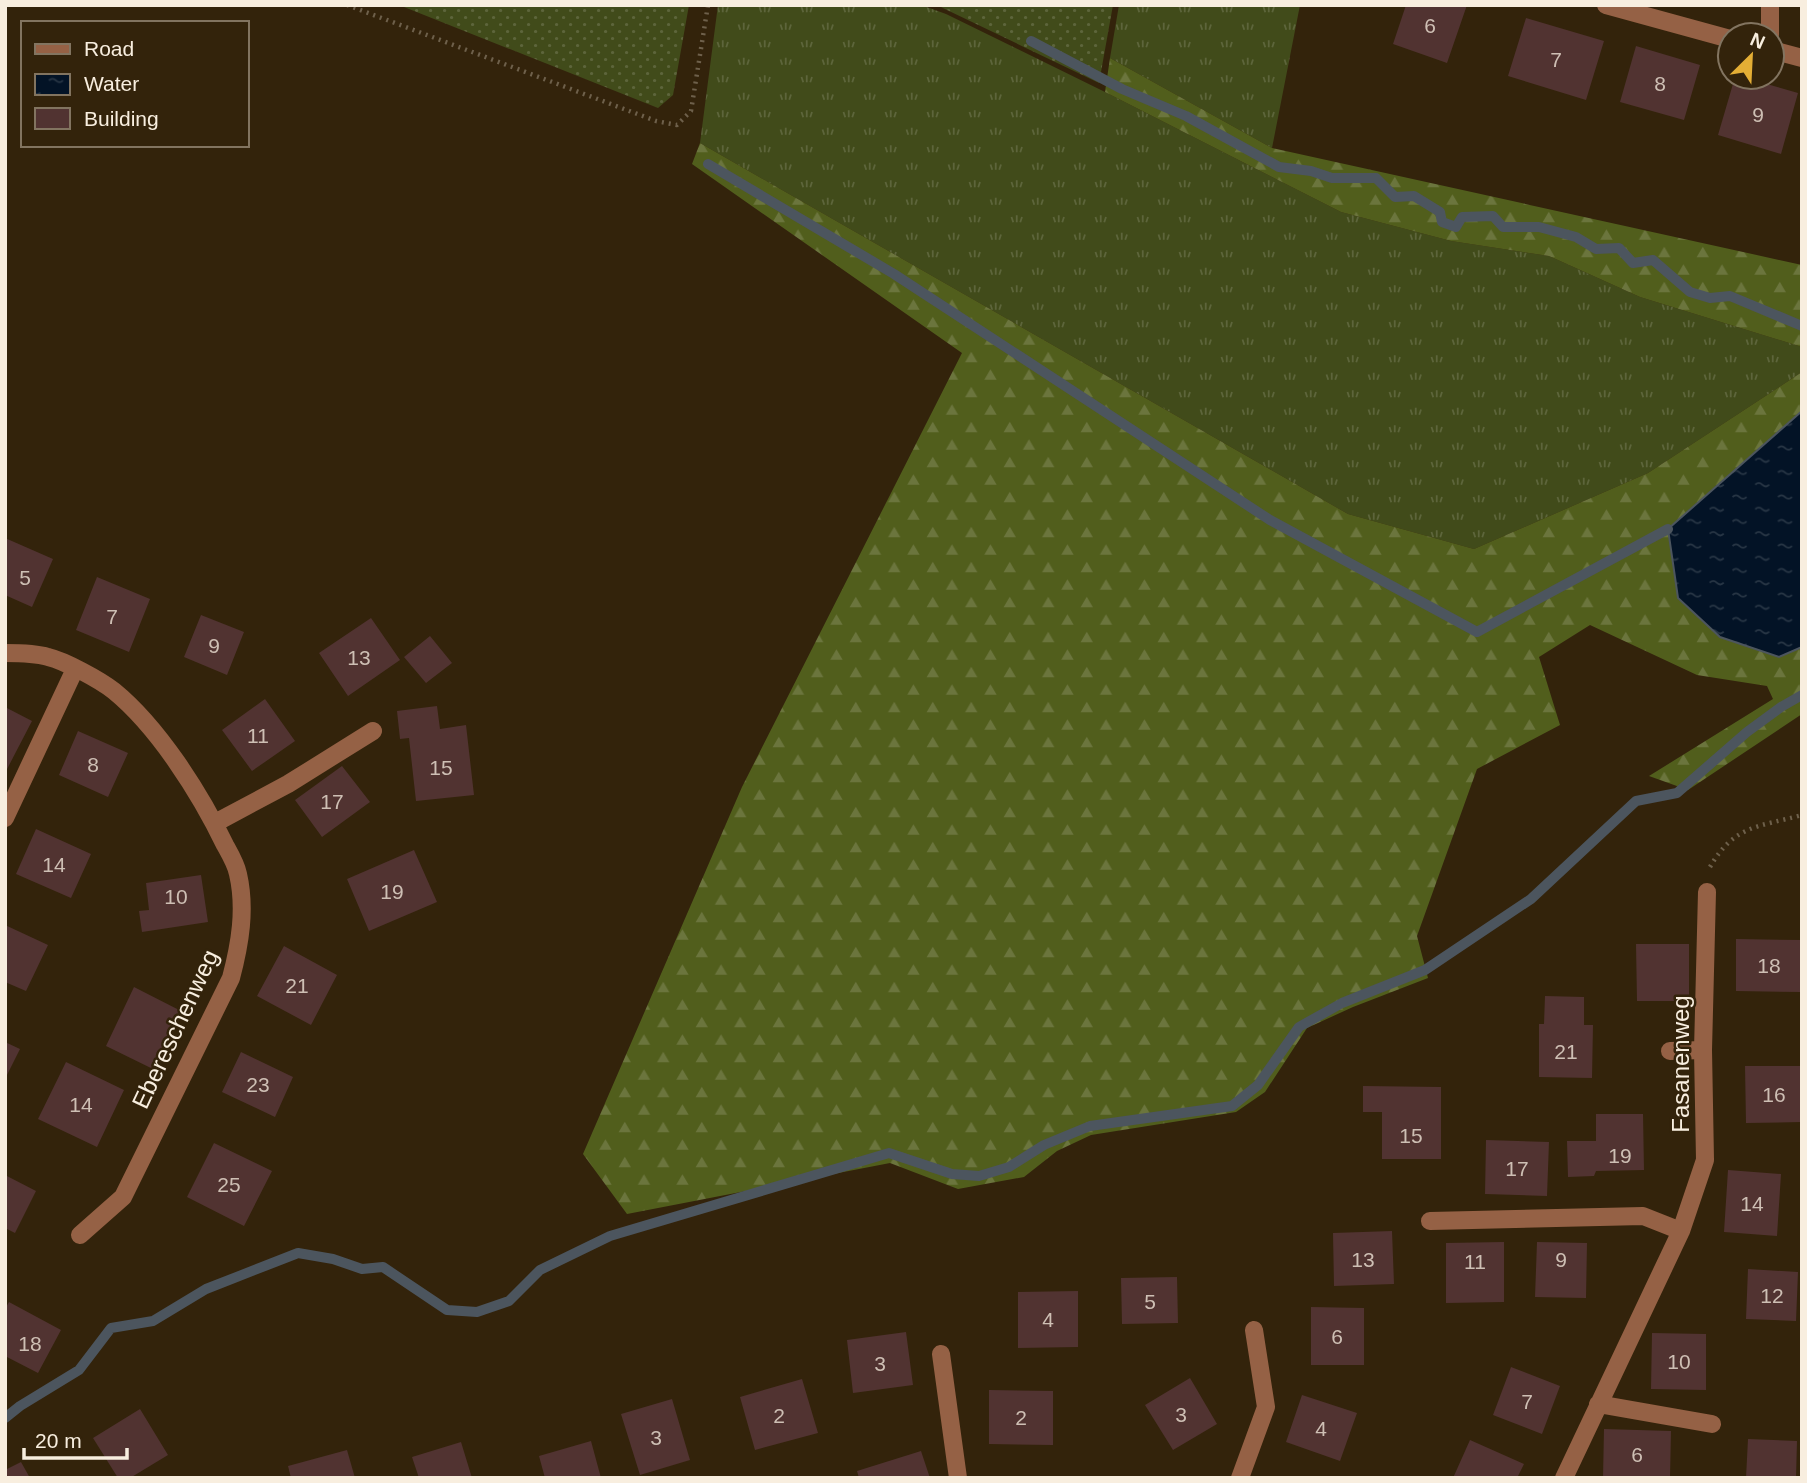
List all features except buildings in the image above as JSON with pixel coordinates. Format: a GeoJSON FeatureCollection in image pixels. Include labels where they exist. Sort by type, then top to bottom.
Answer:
{"type":"FeatureCollection","features":[{"type":"Feature","properties":{"kind":"street"},"geometry":{"type":"LineString","coordinates":[[1606,5],[1716,34]]}},
{"type":"Feature","properties":{"kind":"street","name":"Ebereschenweg"},"geometry":{"type":"LineString","coordinates":[[5,653],[48,657],[75,669],[112,690],[141,718],[186,776],[215,823],[237,870],[243,899],[239,946],[231,978],[123,1197],[80,1235]]}},
{"type":"Feature","properties":{"kind":"street"},"geometry":{"type":"LineString","coordinates":[[5,818],[75,669]]}},
{"type":"Feature","properties":{"kind":"street"},"geometry":{"type":"LineString","coordinates":[[215,823],[288,784],[373,731]]}},
{"type":"Feature","properties":{"kind":"street","name":"Fasanenweg"},"geometry":{"type":"LineString","coordinates":[[1564,1478],[1681,1231],[1705,1160],[1703,1050],[1707,892]]}},
{"type":"Feature","properties":{"kind":"street"},"geometry":{"type":"LineString","coordinates":[[1670,1051],[1703,1050]]}},
{"type":"Feature","properties":{"kind":"street"},"geometry":{"type":"LineString","coordinates":[[1430,1221],[1643,1216],[1681,1231]]}},
{"type":"Feature","properties":{"kind":"street"},"geometry":{"type":"LineString","coordinates":[[1240,1478],[1266,1407],[1254,1330]]}},
{"type":"Feature","properties":{"kind":"street"},"geometry":{"type":"LineString","coordinates":[[941,1354],[958,1478]]}},
{"type":"Feature","properties":{"kind":"street"},"geometry":{"type":"LineString","coordinates":[[1598,1404],[1712,1424]]}},
{"type":"Feature","properties":{"kind":"path"},"geometry":{"type":"LineString","coordinates":[[347,5],[656,121],[677,125],[691,111],[708,5]]}},
{"type":"Feature","properties":{"kind":"path"},"geometry":{"type":"LineString","coordinates":[[1707,892],[1709,869],[1728,840],[1743,831],[1802,815]]}},
{"type":"Feature","properties":{"kind":"green space"},"geometry":{"type":"Polygon","coordinates":[[[399,5],[689,5],[673,95],[658,108],[399,5]]]}},
{"type":"Feature","properties":{"kind":"green space"},"geometry":{"type":"Polygon","coordinates":[[[718,5],[921,5],[946,14],[1105,92],[1341,212],[1451,241],[1549,256],[1640,297],[1802,347],[1802,372],[1648,473],[1474,549],[1348,514],[700,143],[718,5]]]}},
{"type":"Feature","properties":{"kind":"green space"},"geometry":{"type":"Polygon","coordinates":[[[937,5],[1113,5],[1099,83],[947,10],[937,5]]]}},
{"type":"Feature","properties":{"kind":"green space"},"geometry":{"type":"Polygon","coordinates":[[[1119,5],[1300,5],[1272,148],[1110,58],[1119,5]]]}},
{"type":"Feature","properties":{"kind":"green space"},"geometry":{"type":"Polygon","coordinates":[[[1110,58],[1272,148],[1802,265],[1802,347],[1640,297],[1549,256],[1451,241],[1341,212],[1105,92],[1110,58]]]}},
{"type":"Feature","properties":{"kind":"green space"},"geometry":{"type":"Polygon","coordinates":[[[700,143],[1348,514],[1474,549],[1648,473],[1802,372],[1802,714],[1688,790],[1649,776],[1773,699],[1767,686],[1697,675],[1590,625],[1539,657],[1560,725],[1477,769],[1417,936],[1428,978],[1307,1028],[1265,1092],[1236,1112],[1091,1135],[1057,1151],[1024,1177],[958,1189],[890,1163],[627,1214],[583,1154],[742,787],[962,353],[692,164],[700,143]]]}},
{"type":"Feature","properties":{"kind":"water"},"geometry":{"type":"Polygon","coordinates":[[[1802,411],[1802,647],[1779,657],[1720,637],[1678,598],[1668,529],[1802,411]]]}},
{"type":"Feature","properties":{"kind":"waterway"},"geometry":{"type":"LineString","coordinates":[[1031,41],[1122,89],[1186,116],[1279,167],[1311,171],[1332,178],[1376,178],[1395,197],[1414,196],[1440,212],[1442,222],[1456,227],[1462,217],[1493,216],[1503,227],[1539,227],[1576,237],[1596,249],[1619,248],[1633,263],[1653,260],[1690,292],[1710,298],[1730,296],[1802,326]]}},
{"type":"Feature","properties":{"kind":"waterway"},"geometry":{"type":"LineString","coordinates":[[708,164],[894,274],[1270,520],[1477,632],[1668,529]]}},
{"type":"Feature","properties":{"kind":"waterway"},"geometry":{"type":"LineString","coordinates":[[5,1418],[79,1370],[111,1328],[153,1321],[206,1289],[298,1253],[333,1259],[362,1269],[383,1267],[447,1310],[477,1312],[509,1301],[540,1270],[610,1236],[889,1153],[952,1174],[979,1176],[1009,1167],[1044,1145],[1090,1126],[1232,1106],[1258,1085],[1299,1027],[1342,1003],[1425,970],[1531,899],[1636,801],[1677,793],[1747,732],[1802,695]]}}]}
